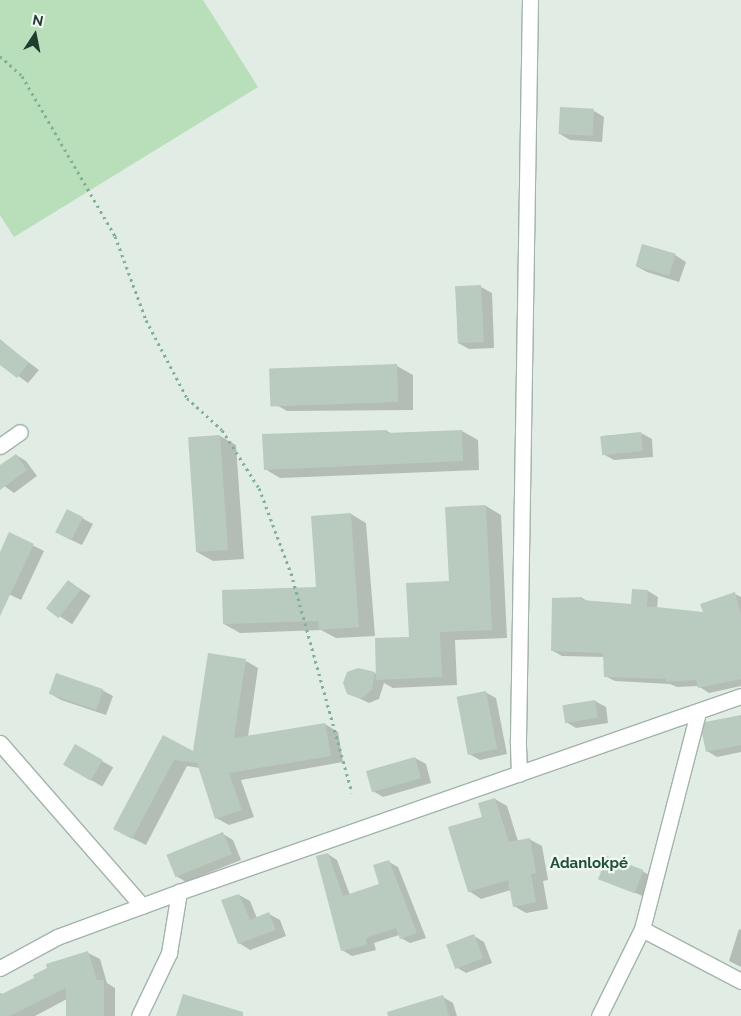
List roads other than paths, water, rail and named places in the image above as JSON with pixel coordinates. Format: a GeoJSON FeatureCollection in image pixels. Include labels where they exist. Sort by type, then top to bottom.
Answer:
{"type":"FeatureCollection","features":[{"type":"Feature","properties":{"kind":"street"},"geometry":{"type":"LineString","coordinates":[[520,774],[518,699],[530,0]]}},
{"type":"Feature","properties":{"kind":"street"},"geometry":{"type":"LineString","coordinates":[[0,446],[20,432]]}},
{"type":"Feature","properties":{"kind":"street"},"geometry":{"type":"LineString","coordinates":[[0,968],[57,937],[180,892],[741,696]]}},
{"type":"Feature","properties":{"kind":"street"},"geometry":{"type":"LineString","coordinates":[[599,1016],[642,929],[698,712]]}},
{"type":"Feature","properties":{"kind":"street"},"geometry":{"type":"LineString","coordinates":[[0,742],[142,906]]}},
{"type":"Feature","properties":{"kind":"street"},"geometry":{"type":"LineString","coordinates":[[139,1016],[169,953],[180,892]]}},
{"type":"Feature","properties":{"kind":"street"},"geometry":{"type":"LineString","coordinates":[[642,929],[741,980]]}},
{"type":"Feature","properties":{"kind":"district","name":"Adanlokpé"},"geometry":{"type":"Point","coordinates":[589,864]}}]}
